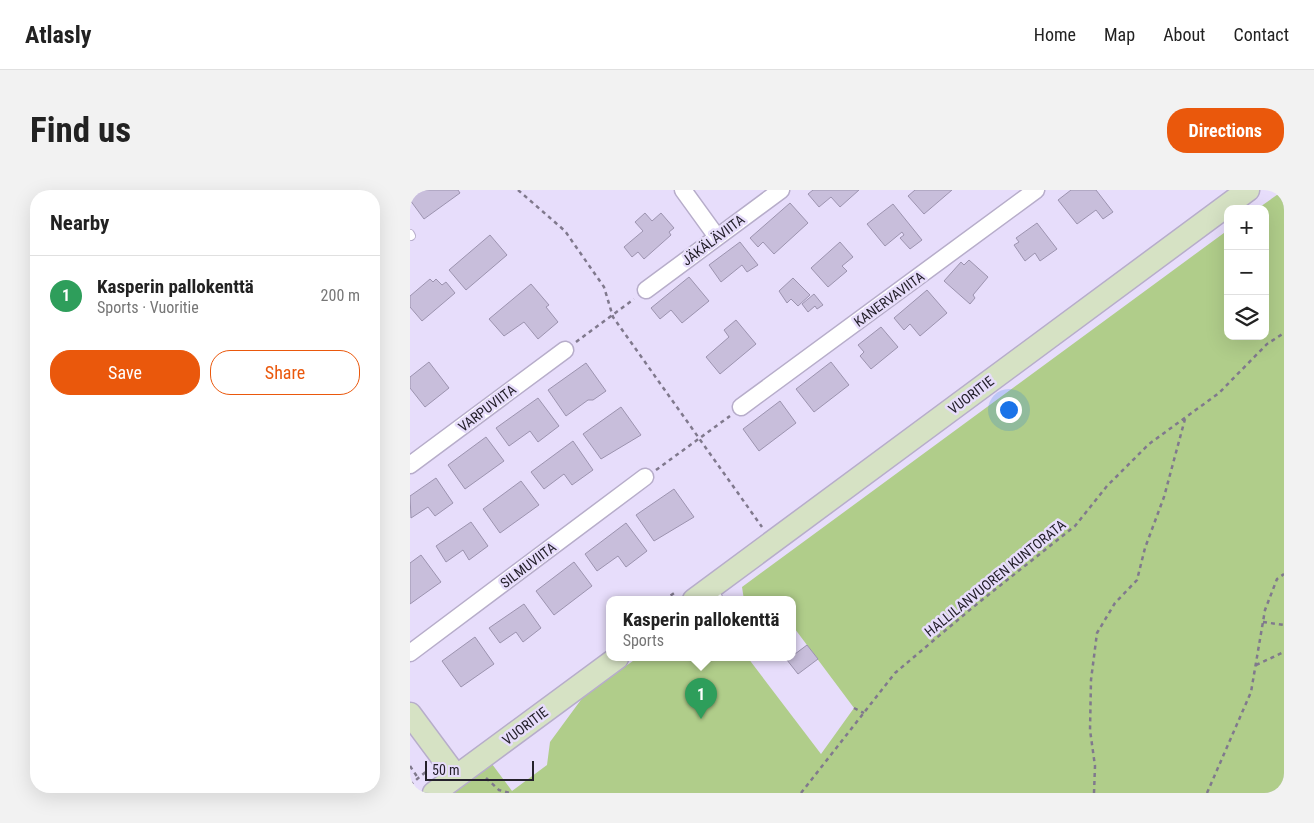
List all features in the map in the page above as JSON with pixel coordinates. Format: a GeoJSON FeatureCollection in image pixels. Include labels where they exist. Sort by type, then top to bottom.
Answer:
{"type":"FeatureCollection","features":[{"type":"Feature","properties":{"kind":"street"},"geometry":{"type":"LineString","coordinates":[[683,190],[717,237]]}},
{"type":"Feature","properties":{"kind":"street","name":"JÄKÄLÄVIITA"},"geometry":{"type":"LineString","coordinates":[[646,290],[781,190]]}},
{"type":"Feature","properties":{"kind":"street","name":"KANERVAVIITA"},"geometry":{"type":"LineString","coordinates":[[741,407],[1036,190]]}},
{"type":"Feature","properties":{"kind":"street","name":"VUORITIE"},"geometry":{"type":"LineString","coordinates":[[708,596],[1248,190]]}},
{"type":"Feature","properties":{"kind":"street","name":"VARPUVIITA"},"geometry":{"type":"LineString","coordinates":[[410,465],[565,350]]}},
{"type":"Feature","properties":{"kind":"street","name":"SILMUVIITA"},"geometry":{"type":"LineString","coordinates":[[410,653],[646,477]]}},
{"type":"Feature","properties":{"kind":"street","name":"VUORITIE"},"geometry":{"type":"LineString","coordinates":[[426,785],[456,776],[613,661]]}},
{"type":"Feature","properties":{"kind":"street"},"geometry":{"type":"LineString","coordinates":[[410,714],[456,776]]}},
{"type":"Feature","properties":{"kind":"path"},"geometry":{"type":"LineString","coordinates":[[518,190],[565,231],[604,287],[612,317],[762,527]]}},
{"type":"Feature","properties":{"kind":"path"},"geometry":{"type":"LineString","coordinates":[[565,350],[646,290]]}},
{"type":"Feature","properties":{"kind":"path","name":"HALLILANVUOREN KUNTORATA"},"geometry":{"type":"LineString","coordinates":[[801,793],[895,673],[972,608],[1075,526],[1106,486],[1149,444],[1219,393],[1267,344],[1284,333]]}},
{"type":"Feature","properties":{"kind":"path"},"geometry":{"type":"LineString","coordinates":[[646,477],[741,407]]}},
{"type":"Feature","properties":{"kind":"path"},"geometry":{"type":"LineString","coordinates":[[1094,793],[1095,766],[1090,730],[1091,680],[1097,633],[1115,602],[1137,580],[1145,548],[1164,497],[1185,418]]}},
{"type":"Feature","properties":{"kind":"path"},"geometry":{"type":"LineString","coordinates":[[1207,793],[1252,692],[1263,622],[1277,579],[1284,574]]}},
{"type":"Feature","properties":{"kind":"path"},"geometry":{"type":"LineString","coordinates":[[1263,622],[1284,625]]}},
{"type":"Feature","properties":{"kind":"path"},"geometry":{"type":"LineString","coordinates":[[1256,665],[1284,652]]}},
{"type":"Feature","properties":{"kind":"path"},"geometry":{"type":"LineString","coordinates":[[854,708],[864,713]]}},
{"type":"Feature","properties":{"kind":"path"},"geometry":{"type":"LineString","coordinates":[[410,766],[426,785]]}},
{"type":"Feature","properties":{"kind":"green space"},"geometry":{"type":"Polygon","coordinates":[[[1284,190],[1284,793],[450,793],[492,764],[512,791],[547,765],[550,742],[583,697],[633,661],[750,661],[821,754],[854,708],[796,630],[796,596],[743,596],[742,587],[1224,233],[1224,340],[1269,340],[1269,205],[1263,205],[1284,190]]]}},
{"type":"Feature","properties":{"kind":"building"},"geometry":{"type":"Polygon","coordinates":[[[418,190],[458,190],[460,193],[424,219],[410,200],[410,196],[418,190]]]}},
{"type":"Feature","properties":{"kind":"building"},"geometry":{"type":"Polygon","coordinates":[[[813,190],[859,190],[840,207],[831,197],[819,207],[808,194],[813,190]]]}},
{"type":"Feature","properties":{"kind":"building"},"geometry":{"type":"Polygon","coordinates":[[[915,190],[952,190],[924,214],[908,196],[915,190]]]}},
{"type":"Feature","properties":{"kind":"building"},"geometry":{"type":"Polygon","coordinates":[[[1071,190],[1096,190],[1113,212],[1103,219],[1096,210],[1077,224],[1058,200],[1071,190]]]}},
{"type":"Feature","properties":{"kind":"building"},"geometry":{"type":"Polygon","coordinates":[[[790,203],[808,223],[774,254],[763,242],[758,247],[750,238],[790,203]]]}},
{"type":"Feature","properties":{"kind":"building"},"geometry":{"type":"Polygon","coordinates":[[[893,204],[922,240],[910,249],[900,238],[904,235],[902,232],[885,246],[867,224],[893,204]]]}},
{"type":"Feature","properties":{"kind":"building"},"geometry":{"type":"Polygon","coordinates":[[[645,213],[652,221],[661,213],[674,228],[669,232],[671,235],[644,259],[638,252],[632,257],[624,247],[643,231],[635,222],[645,213]]]}},
{"type":"Feature","properties":{"kind":"building"},"geometry":{"type":"Polygon","coordinates":[[[1037,223],[1057,249],[1040,261],[1035,253],[1025,261],[1014,245],[1019,242],[1016,238],[1037,223]]]}},
{"type":"Feature","properties":{"kind":"building"},"geometry":{"type":"Polygon","coordinates":[[[490,235],[507,255],[466,290],[449,270],[490,235]]]}},
{"type":"Feature","properties":{"kind":"building"},"geometry":{"type":"Polygon","coordinates":[[[740,242],[758,265],[747,272],[742,265],[721,282],[709,265],[740,242]]]}},
{"type":"Feature","properties":{"kind":"building"},"geometry":{"type":"Polygon","coordinates":[[[840,242],[853,257],[842,266],[847,271],[828,287],[811,268],[840,242]]]}},
{"type":"Feature","properties":{"kind":"building"},"geometry":{"type":"Polygon","coordinates":[[[969,260],[988,277],[973,295],[975,298],[970,304],[944,281],[961,262],[964,265],[969,260]]]}},
{"type":"Feature","properties":{"kind":"building"},"geometry":{"type":"Polygon","coordinates":[[[689,277],[709,301],[682,323],[671,310],[660,319],[651,308],[689,277]]]}},
{"type":"Feature","properties":{"kind":"building"},"geometry":{"type":"Polygon","coordinates":[[[793,278],[810,295],[798,306],[791,299],[787,303],[779,291],[793,278]]]}},
{"type":"Feature","properties":{"kind":"building"},"geometry":{"type":"Polygon","coordinates":[[[430,279],[433,282],[436,279],[442,285],[446,282],[455,293],[422,321],[410,307],[410,296],[430,279]]]}},
{"type":"Feature","properties":{"kind":"building"},"geometry":{"type":"Polygon","coordinates":[[[531,284],[549,305],[546,307],[558,322],[538,339],[524,322],[504,336],[489,319],[531,284]]]}},
{"type":"Feature","properties":{"kind":"building"},"geometry":{"type":"Polygon","coordinates":[[[927,290],[947,313],[920,336],[910,324],[904,330],[894,318],[927,290]]]}},
{"type":"Feature","properties":{"kind":"building"},"geometry":{"type":"Polygon","coordinates":[[[814,294],[823,305],[817,309],[815,306],[808,312],[802,304],[814,294]]]}},
{"type":"Feature","properties":{"kind":"building"},"geometry":{"type":"Polygon","coordinates":[[[736,320],[756,344],[720,374],[706,357],[729,337],[724,330],[736,320]]]}},
{"type":"Feature","properties":{"kind":"building"},"geometry":{"type":"Polygon","coordinates":[[[881,327],[898,347],[871,369],[860,356],[864,352],[858,345],[881,327]]]}},
{"type":"Feature","properties":{"kind":"building"},"geometry":{"type":"Polygon","coordinates":[[[429,362],[449,388],[425,407],[410,388],[410,377],[429,362]]]}},
{"type":"Feature","properties":{"kind":"building"},"geometry":{"type":"Polygon","coordinates":[[[831,362],[849,385],[814,412],[796,389],[831,362]]]}},
{"type":"Feature","properties":{"kind":"building"},"geometry":{"type":"Polygon","coordinates":[[[586,363],[606,391],[593,400],[588,400],[566,416],[548,390],[586,363]]]}},
{"type":"Feature","properties":{"kind":"building"},"geometry":{"type":"Polygon","coordinates":[[[538,398],[559,426],[538,442],[530,431],[509,446],[496,428],[538,398]]]}},
{"type":"Feature","properties":{"kind":"building"},"geometry":{"type":"Polygon","coordinates":[[[780,401],[796,423],[759,451],[743,429],[780,401]]]}},
{"type":"Feature","properties":{"kind":"building"},"geometry":{"type":"Polygon","coordinates":[[[621,407],[641,435],[601,459],[583,434],[621,407]]]}},
{"type":"Feature","properties":{"kind":"building"},"geometry":{"type":"Polygon","coordinates":[[[486,437],[504,461],[465,489],[448,465],[486,437]]]}},
{"type":"Feature","properties":{"kind":"building"},"geometry":{"type":"Polygon","coordinates":[[[573,441],[593,470],[572,485],[564,474],[544,489],[531,472],[573,441]]]}},
{"type":"Feature","properties":{"kind":"building"},"geometry":{"type":"Polygon","coordinates":[[[436,478],[453,503],[435,516],[428,507],[411,518],[410,496],[436,478]]]}},
{"type":"Feature","properties":{"kind":"building"},"geometry":{"type":"Polygon","coordinates":[[[521,481],[539,505],[500,533],[483,509],[521,481]]]}},
{"type":"Feature","properties":{"kind":"building"},"geometry":{"type":"Polygon","coordinates":[[[674,489],[694,517],[654,541],[636,515],[674,489]]]}},
{"type":"Feature","properties":{"kind":"building"},"geometry":{"type":"Polygon","coordinates":[[[471,522],[488,546],[469,560],[463,550],[446,562],[436,546],[471,522]]]}},
{"type":"Feature","properties":{"kind":"building"},"geometry":{"type":"Polygon","coordinates":[[[626,523],[647,551],[626,567],[618,556],[597,571],[585,554],[626,523]]]}},
{"type":"Feature","properties":{"kind":"building"},"geometry":{"type":"Polygon","coordinates":[[[421,555],[441,582],[410,604],[410,563],[421,555]]]}},
{"type":"Feature","properties":{"kind":"building"},"geometry":{"type":"Polygon","coordinates":[[[574,562],[592,586],[554,615],[536,591],[574,562]]]}},
{"type":"Feature","properties":{"kind":"building"},"geometry":{"type":"Polygon","coordinates":[[[524,604],[541,628],[523,642],[516,632],[500,643],[489,628],[524,604]]]}},
{"type":"Feature","properties":{"kind":"building"},"geometry":{"type":"Polygon","coordinates":[[[475,637],[494,664],[461,687],[442,661],[475,637]]]}},
{"type":"Feature","properties":{"kind":"building"},"geometry":{"type":"Polygon","coordinates":[[[807,645],[818,659],[798,674],[788,661],[796,661],[796,653],[807,645]]]}},
{"type":"Feature","properties":{"kind":"place","name":"Kasperin pallokenttä"},"geometry":{"type":"Point","coordinates":[701,719]}}]}
